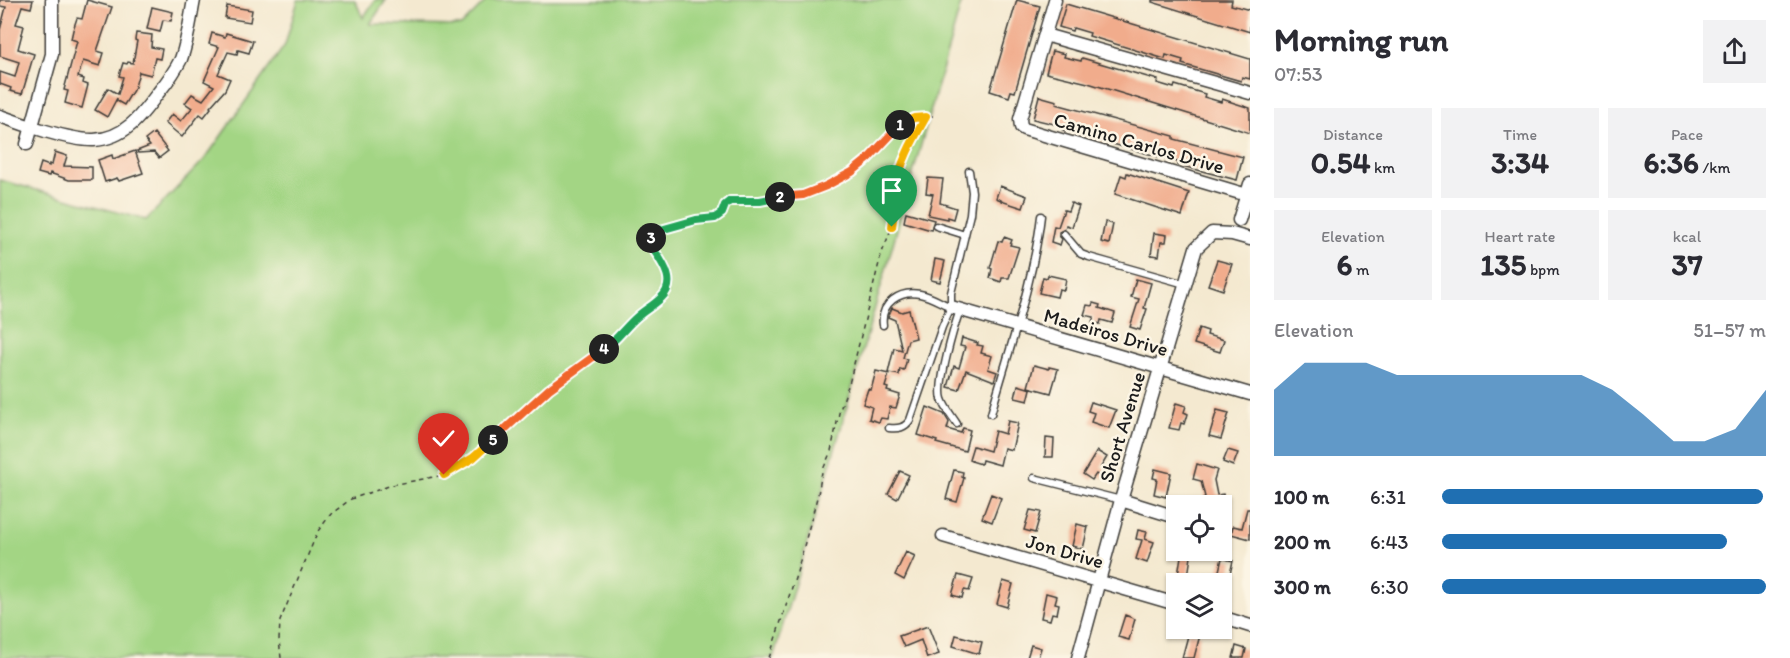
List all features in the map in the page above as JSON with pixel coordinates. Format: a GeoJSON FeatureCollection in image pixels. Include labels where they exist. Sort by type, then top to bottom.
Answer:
{"type":"FeatureCollection","features":[{"type":"Feature","properties":{"kind":"street"},"geometry":{"type":"LineString","coordinates":[[27,144],[52,54],[52,0]]}},
{"type":"Feature","properties":{"kind":"street"},"geometry":{"type":"LineString","coordinates":[[0,116],[78,139],[91,140],[116,135],[128,129],[143,114],[173,74],[188,33],[194,0]]}},
{"type":"Feature","properties":{"kind":"street"},"geometry":{"type":"LineString","coordinates":[[1055,0],[1045,35],[1250,93]]}},
{"type":"Feature","properties":{"kind":"street","name":"Camino Carlos Drive"},"geometry":{"type":"LineString","coordinates":[[1045,35],[1020,119],[1021,127],[1248,189]]}},
{"type":"Feature","properties":{"kind":"street"},"geometry":{"type":"LineString","coordinates":[[1239,220],[1248,189]]}},
{"type":"Feature","properties":{"kind":"street","name":"Short Avenue"},"geometry":{"type":"LineString","coordinates":[[1078,658],[1121,500],[1196,248],[1212,234],[1232,234],[1250,239]]}},
{"type":"Feature","properties":{"kind":"street","name":"Madeiros Drive"},"geometry":{"type":"LineString","coordinates":[[955,308],[1250,394]]}},
{"type":"Feature","properties":{"kind":"street","name":"Short Avenue"},"geometry":{"type":"LineString","coordinates":[[1121,500],[1166,514]]}},
{"type":"Feature","properties":{"kind":"street","name":"Jon Drive"},"geometry":{"type":"LineString","coordinates":[[943,536],[1166,601]]}},
{"type":"Feature","properties":{"kind":"street"},"geometry":{"type":"LineString","coordinates":[[1232,620],[1250,626]]}},
{"type":"Feature","properties":{"kind":"lane"},"geometry":{"type":"LineString","coordinates":[[957,424],[942,401],[940,389],[955,323],[955,308],[951,293],[971,203],[969,171]]}},
{"type":"Feature","properties":{"kind":"lane"},"geometry":{"type":"LineString","coordinates":[[991,414],[1036,253],[1041,216]]}},
{"type":"Feature","properties":{"kind":"lane"},"geometry":{"type":"LineString","coordinates":[[936,226],[965,234]]}},
{"type":"Feature","properties":{"kind":"lane"},"geometry":{"type":"LineString","coordinates":[[1064,234],[1081,254],[1185,284]]}},
{"type":"Feature","properties":{"kind":"lane"},"geometry":{"type":"LineString","coordinates":[[883,325],[882,316],[888,304],[895,297],[903,295],[919,294],[955,308]]}},
{"type":"Feature","properties":{"kind":"lane"},"geometry":{"type":"LineString","coordinates":[[889,428],[901,428],[910,420],[942,327],[955,308]]}},
{"type":"Feature","properties":{"kind":"lane"},"geometry":{"type":"LineString","coordinates":[[1034,478],[1121,500]]}},
{"type":"Feature","properties":{"kind":"path"},"geometry":{"type":"LineString","coordinates":[[281,658],[280,621],[318,531],[331,514],[351,500],[392,485],[444,475],[473,458],[549,389],[607,347],[638,316],[663,297],[667,288],[669,277],[666,267],[650,244],[651,237],[657,231],[696,220],[715,218],[722,213],[725,205],[730,201],[760,201],[782,196],[803,195],[826,186],[852,172],[868,159],[904,122],[914,118],[933,116]]}},
{"type":"Feature","properties":{"kind":"path"},"geometry":{"type":"LineString","coordinates":[[769,658],[797,572],[822,472],[831,452],[839,413],[850,380],[881,255],[892,227],[896,188],[903,163],[926,117]]}},
{"type":"Feature","properties":{"kind":"green space"},"geometry":{"type":"Polygon","coordinates":[[[298,0],[355,0],[363,18],[375,0],[386,0],[370,24],[461,26],[487,0],[962,0],[773,658],[0,658],[0,180],[146,220],[205,159],[285,45],[298,0]]]}},
{"type":"Feature","properties":{"kind":"building"},"geometry":{"type":"Polygon","coordinates":[[[0,0],[33,0],[31,8],[22,6],[16,24],[24,26],[18,49],[34,54],[22,94],[10,91],[11,88],[0,84],[0,72],[15,77],[19,62],[0,56],[0,30],[6,7],[0,6],[0,0]]]}},
{"type":"Feature","properties":{"kind":"building"},"geometry":{"type":"Polygon","coordinates":[[[87,0],[112,7],[97,51],[104,53],[100,66],[83,61],[78,77],[84,79],[83,83],[88,85],[82,108],[65,103],[68,91],[64,90],[77,41],[71,39],[73,30],[77,18],[82,19],[87,0]]]}},
{"type":"Feature","properties":{"kind":"building"},"geometry":{"type":"Polygon","coordinates":[[[1017,0],[1040,6],[1015,92],[1011,91],[1009,97],[990,91],[1017,0]]]}},
{"type":"Feature","properties":{"kind":"building"},"geometry":{"type":"Polygon","coordinates":[[[1152,0],[1232,0],[1231,5],[1250,10],[1250,32],[1152,2],[1152,0]]]}},
{"type":"Feature","properties":{"kind":"building"},"geometry":{"type":"Polygon","coordinates":[[[1066,4],[1250,59],[1250,79],[1242,77],[1241,81],[1182,64],[1183,60],[1166,55],[1165,59],[1089,36],[1090,33],[1059,27],[1066,4]]]}},
{"type":"Feature","properties":{"kind":"building"},"geometry":{"type":"Polygon","coordinates":[[[227,6],[252,10],[250,22],[225,18],[227,6]]]}},
{"type":"Feature","properties":{"kind":"building"},"geometry":{"type":"Polygon","coordinates":[[[152,7],[173,12],[171,21],[163,20],[160,32],[147,29],[152,7]]]}},
{"type":"Feature","properties":{"kind":"building"},"geometry":{"type":"Polygon","coordinates":[[[136,33],[152,35],[151,47],[162,49],[160,59],[155,58],[151,75],[139,72],[135,87],[124,105],[117,101],[117,98],[107,117],[95,110],[108,88],[118,94],[123,77],[119,76],[123,63],[133,63],[136,33]]]}},
{"type":"Feature","properties":{"kind":"building"},"geometry":{"type":"Polygon","coordinates":[[[212,33],[225,37],[226,33],[253,41],[249,53],[238,50],[237,54],[228,52],[218,74],[230,79],[225,90],[204,117],[200,114],[182,137],[165,123],[172,114],[181,121],[192,108],[185,103],[192,94],[203,100],[214,86],[204,81],[219,47],[209,44],[212,33]]]}},
{"type":"Feature","properties":{"kind":"building"},"geometry":{"type":"Polygon","coordinates":[[[1052,51],[1065,54],[1064,57],[1081,61],[1082,58],[1158,80],[1157,83],[1174,88],[1175,85],[1205,94],[1204,97],[1221,102],[1222,99],[1250,108],[1250,133],[1088,83],[1046,73],[1052,51]]]}},
{"type":"Feature","properties":{"kind":"building"},"geometry":{"type":"Polygon","coordinates":[[[1039,96],[1057,101],[1056,104],[1243,157],[1237,180],[1178,165],[1178,162],[1062,130],[1063,126],[1033,119],[1039,96]]]}},
{"type":"Feature","properties":{"kind":"building"},"geometry":{"type":"Polygon","coordinates":[[[154,133],[168,151],[159,158],[154,152],[138,153],[137,151],[150,146],[145,140],[154,133]]]}},
{"type":"Feature","properties":{"kind":"building"},"geometry":{"type":"Polygon","coordinates":[[[135,151],[143,173],[119,181],[117,178],[105,182],[98,160],[112,155],[113,159],[135,151]]]}},
{"type":"Feature","properties":{"kind":"building"},"geometry":{"type":"Polygon","coordinates":[[[55,152],[67,156],[64,166],[92,167],[92,180],[69,180],[50,173],[49,176],[38,173],[41,163],[52,165],[55,152]]]}},
{"type":"Feature","properties":{"kind":"building"},"geometry":{"type":"Polygon","coordinates":[[[1127,173],[1189,193],[1182,216],[1115,194],[1121,175],[1126,177],[1127,173]]]}},
{"type":"Feature","properties":{"kind":"building"},"geometry":{"type":"Polygon","coordinates":[[[928,178],[943,179],[940,203],[956,208],[953,219],[928,215],[933,194],[926,193],[928,178]]]}},
{"type":"Feature","properties":{"kind":"building"},"geometry":{"type":"Polygon","coordinates":[[[1000,186],[1027,196],[1023,208],[996,198],[1000,186]]]}},
{"type":"Feature","properties":{"kind":"building"},"geometry":{"type":"Polygon","coordinates":[[[1071,203],[1079,206],[1072,227],[1066,225],[1065,229],[1059,232],[1062,239],[1060,245],[1051,242],[1054,226],[1058,227],[1064,210],[1068,211],[1071,203]]]}},
{"type":"Feature","properties":{"kind":"building"},"geometry":{"type":"Polygon","coordinates":[[[906,212],[934,220],[931,230],[904,222],[906,212]]]}},
{"type":"Feature","properties":{"kind":"building"},"geometry":{"type":"Polygon","coordinates":[[[1105,222],[1113,224],[1109,244],[1101,242],[1105,222]]]}},
{"type":"Feature","properties":{"kind":"building"},"geometry":{"type":"Polygon","coordinates":[[[1154,233],[1167,235],[1166,242],[1161,242],[1159,256],[1151,255],[1154,233]]]}},
{"type":"Feature","properties":{"kind":"building"},"geometry":{"type":"Polygon","coordinates":[[[1004,237],[1012,240],[1010,245],[1019,247],[1009,278],[1002,278],[1001,282],[990,278],[992,269],[990,268],[998,241],[1002,242],[1004,237]]]}},
{"type":"Feature","properties":{"kind":"building"},"geometry":{"type":"Polygon","coordinates":[[[935,259],[945,261],[940,282],[931,280],[935,259]]]}},
{"type":"Feature","properties":{"kind":"building"},"geometry":{"type":"Polygon","coordinates":[[[1217,260],[1232,264],[1223,290],[1208,285],[1217,260]]]}},
{"type":"Feature","properties":{"kind":"building"},"geometry":{"type":"Polygon","coordinates":[[[1048,275],[1066,279],[1064,290],[1059,289],[1057,297],[1039,293],[1043,277],[1047,278],[1048,275]]]}},
{"type":"Feature","properties":{"kind":"building"},"geometry":{"type":"Polygon","coordinates":[[[1136,279],[1151,283],[1144,308],[1147,309],[1140,330],[1130,327],[1139,299],[1131,297],[1136,279]]]}},
{"type":"Feature","properties":{"kind":"building"},"geometry":{"type":"Polygon","coordinates":[[[1093,303],[1100,305],[1099,308],[1115,313],[1112,323],[1101,320],[1100,324],[1092,322],[1094,317],[1084,315],[1087,305],[1092,306],[1093,303]]]}},
{"type":"Feature","properties":{"kind":"building"},"geometry":{"type":"Polygon","coordinates":[[[892,308],[902,312],[909,310],[916,338],[908,340],[903,358],[907,359],[904,370],[900,369],[899,375],[888,373],[894,348],[902,350],[895,320],[888,317],[892,308]]]}},
{"type":"Feature","properties":{"kind":"building"},"geometry":{"type":"Polygon","coordinates":[[[1199,328],[1208,331],[1207,335],[1224,340],[1220,352],[1194,344],[1199,328]]]}},
{"type":"Feature","properties":{"kind":"building"},"geometry":{"type":"Polygon","coordinates":[[[962,338],[983,346],[981,353],[992,356],[988,369],[997,372],[994,381],[966,370],[959,390],[948,387],[954,366],[959,368],[965,347],[960,346],[962,338]]]}},
{"type":"Feature","properties":{"kind":"building"},"geometry":{"type":"Polygon","coordinates":[[[1034,365],[1058,369],[1051,393],[1028,387],[1034,365]]]}},
{"type":"Feature","properties":{"kind":"building"},"geometry":{"type":"Polygon","coordinates":[[[876,371],[889,374],[885,387],[888,388],[887,391],[900,395],[896,408],[890,407],[887,419],[881,418],[879,422],[869,419],[872,407],[863,404],[868,389],[871,390],[876,371]]]}},
{"type":"Feature","properties":{"kind":"building"},"geometry":{"type":"Polygon","coordinates":[[[1018,385],[1031,389],[1028,401],[1015,398],[1018,385]]]}},
{"type":"Feature","properties":{"kind":"building"},"geometry":{"type":"Polygon","coordinates":[[[1091,402],[1116,410],[1109,428],[1091,422],[1094,413],[1088,411],[1091,402]]]}},
{"type":"Feature","properties":{"kind":"building"},"geometry":{"type":"Polygon","coordinates":[[[1176,403],[1186,406],[1184,412],[1188,414],[1179,430],[1169,428],[1176,403]]]}},
{"type":"Feature","properties":{"kind":"building"},"geometry":{"type":"Polygon","coordinates":[[[927,407],[944,414],[949,422],[947,429],[961,433],[963,428],[970,430],[965,451],[918,435],[927,407]]]}},
{"type":"Feature","properties":{"kind":"building"},"geometry":{"type":"Polygon","coordinates":[[[1217,410],[1229,413],[1221,439],[1209,436],[1217,410]]]}},
{"type":"Feature","properties":{"kind":"building"},"geometry":{"type":"Polygon","coordinates":[[[1008,421],[1018,423],[1012,450],[1004,448],[1000,465],[982,460],[981,464],[971,461],[969,459],[973,446],[990,451],[995,431],[1005,434],[1008,421]]]}},
{"type":"Feature","properties":{"kind":"building"},"geometry":{"type":"Polygon","coordinates":[[[1046,438],[1054,439],[1053,457],[1045,457],[1046,438]]]}},
{"type":"Feature","properties":{"kind":"building"},"geometry":{"type":"Polygon","coordinates":[[[1228,450],[1238,453],[1233,466],[1223,462],[1228,450]]]}},
{"type":"Feature","properties":{"kind":"building"},"geometry":{"type":"Polygon","coordinates":[[[1097,451],[1107,457],[1101,467],[1107,470],[1102,478],[1096,474],[1092,480],[1083,474],[1097,451]]]}},
{"type":"Feature","properties":{"kind":"building"},"geometry":{"type":"Polygon","coordinates":[[[1197,464],[1217,470],[1214,480],[1217,495],[1204,495],[1201,481],[1193,479],[1197,464]]]}},
{"type":"Feature","properties":{"kind":"building"},"geometry":{"type":"Polygon","coordinates":[[[1155,469],[1171,473],[1166,497],[1154,494],[1157,479],[1153,478],[1155,469]]]}},
{"type":"Feature","properties":{"kind":"building"},"geometry":{"type":"Polygon","coordinates":[[[954,470],[963,472],[962,477],[964,478],[957,502],[946,499],[954,470]]]}},
{"type":"Feature","properties":{"kind":"building"},"geometry":{"type":"Polygon","coordinates":[[[900,471],[909,475],[897,499],[888,494],[900,471]]]}},
{"type":"Feature","properties":{"kind":"building"},"geometry":{"type":"Polygon","coordinates":[[[991,494],[1001,498],[992,522],[982,518],[991,494]]]}},
{"type":"Feature","properties":{"kind":"building"},"geometry":{"type":"Polygon","coordinates":[[[1247,509],[1250,509],[1250,539],[1232,534],[1233,526],[1242,528],[1247,509]]]}},
{"type":"Feature","properties":{"kind":"building"},"geometry":{"type":"Polygon","coordinates":[[[1030,510],[1041,512],[1035,533],[1024,530],[1030,510]]]}},
{"type":"Feature","properties":{"kind":"building"},"geometry":{"type":"Polygon","coordinates":[[[1077,524],[1088,527],[1083,549],[1072,546],[1077,524]]]}},
{"type":"Feature","properties":{"kind":"building"},"geometry":{"type":"Polygon","coordinates":[[[1138,530],[1147,532],[1145,539],[1154,542],[1147,563],[1136,559],[1142,540],[1136,539],[1138,530]]]}},
{"type":"Feature","properties":{"kind":"building"},"geometry":{"type":"Polygon","coordinates":[[[906,552],[915,556],[904,580],[895,575],[906,552]]]}},
{"type":"Feature","properties":{"kind":"building"},"geometry":{"type":"Polygon","coordinates":[[[1180,561],[1190,561],[1188,573],[1178,573],[1180,561]]]}},
{"type":"Feature","properties":{"kind":"building"},"geometry":{"type":"Polygon","coordinates":[[[1221,561],[1233,561],[1230,573],[1219,573],[1221,561]]]}},
{"type":"Feature","properties":{"kind":"building"},"geometry":{"type":"Polygon","coordinates":[[[958,575],[973,579],[969,591],[964,590],[962,598],[952,595],[958,575]]]}},
{"type":"Feature","properties":{"kind":"building"},"geometry":{"type":"Polygon","coordinates":[[[1003,581],[1013,584],[1007,607],[997,604],[1003,581]]]}},
{"type":"Feature","properties":{"kind":"building"},"geometry":{"type":"Polygon","coordinates":[[[1046,593],[1057,596],[1055,603],[1059,604],[1057,614],[1052,613],[1050,620],[1041,618],[1046,593]]]}},
{"type":"Feature","properties":{"kind":"building"},"geometry":{"type":"Polygon","coordinates":[[[1125,615],[1135,619],[1129,640],[1118,637],[1125,615]]]}},
{"type":"Feature","properties":{"kind":"building"},"geometry":{"type":"Polygon","coordinates":[[[928,626],[939,654],[927,658],[921,640],[904,647],[899,636],[928,626]]]}},
{"type":"Feature","properties":{"kind":"building"},"geometry":{"type":"Polygon","coordinates":[[[956,635],[982,642],[979,654],[953,646],[956,635]]]}},
{"type":"Feature","properties":{"kind":"building"},"geometry":{"type":"Polygon","coordinates":[[[1187,639],[1199,639],[1194,658],[1182,658],[1187,639]]]}},
{"type":"Feature","properties":{"kind":"building"},"geometry":{"type":"Polygon","coordinates":[[[1031,645],[1041,648],[1038,658],[1027,658],[1031,645]]]}},
{"type":"Feature","properties":{"kind":"building"},"geometry":{"type":"Polygon","coordinates":[[[1236,646],[1246,649],[1244,658],[1233,658],[1236,646]]]}},
{"type":"Feature","properties":{"kind":"route"},"geometry":{"type":"LineString","coordinates":[[444,475],[473,458],[532,403],[607,347],[638,316],[663,297],[669,277],[666,267],[650,244],[651,237],[657,231],[696,220],[715,218],[722,213],[725,205],[730,201],[760,201],[782,196],[803,195],[826,186],[852,172],[868,159],[904,122],[926,117],[903,163],[896,188],[892,227]]}}]}
